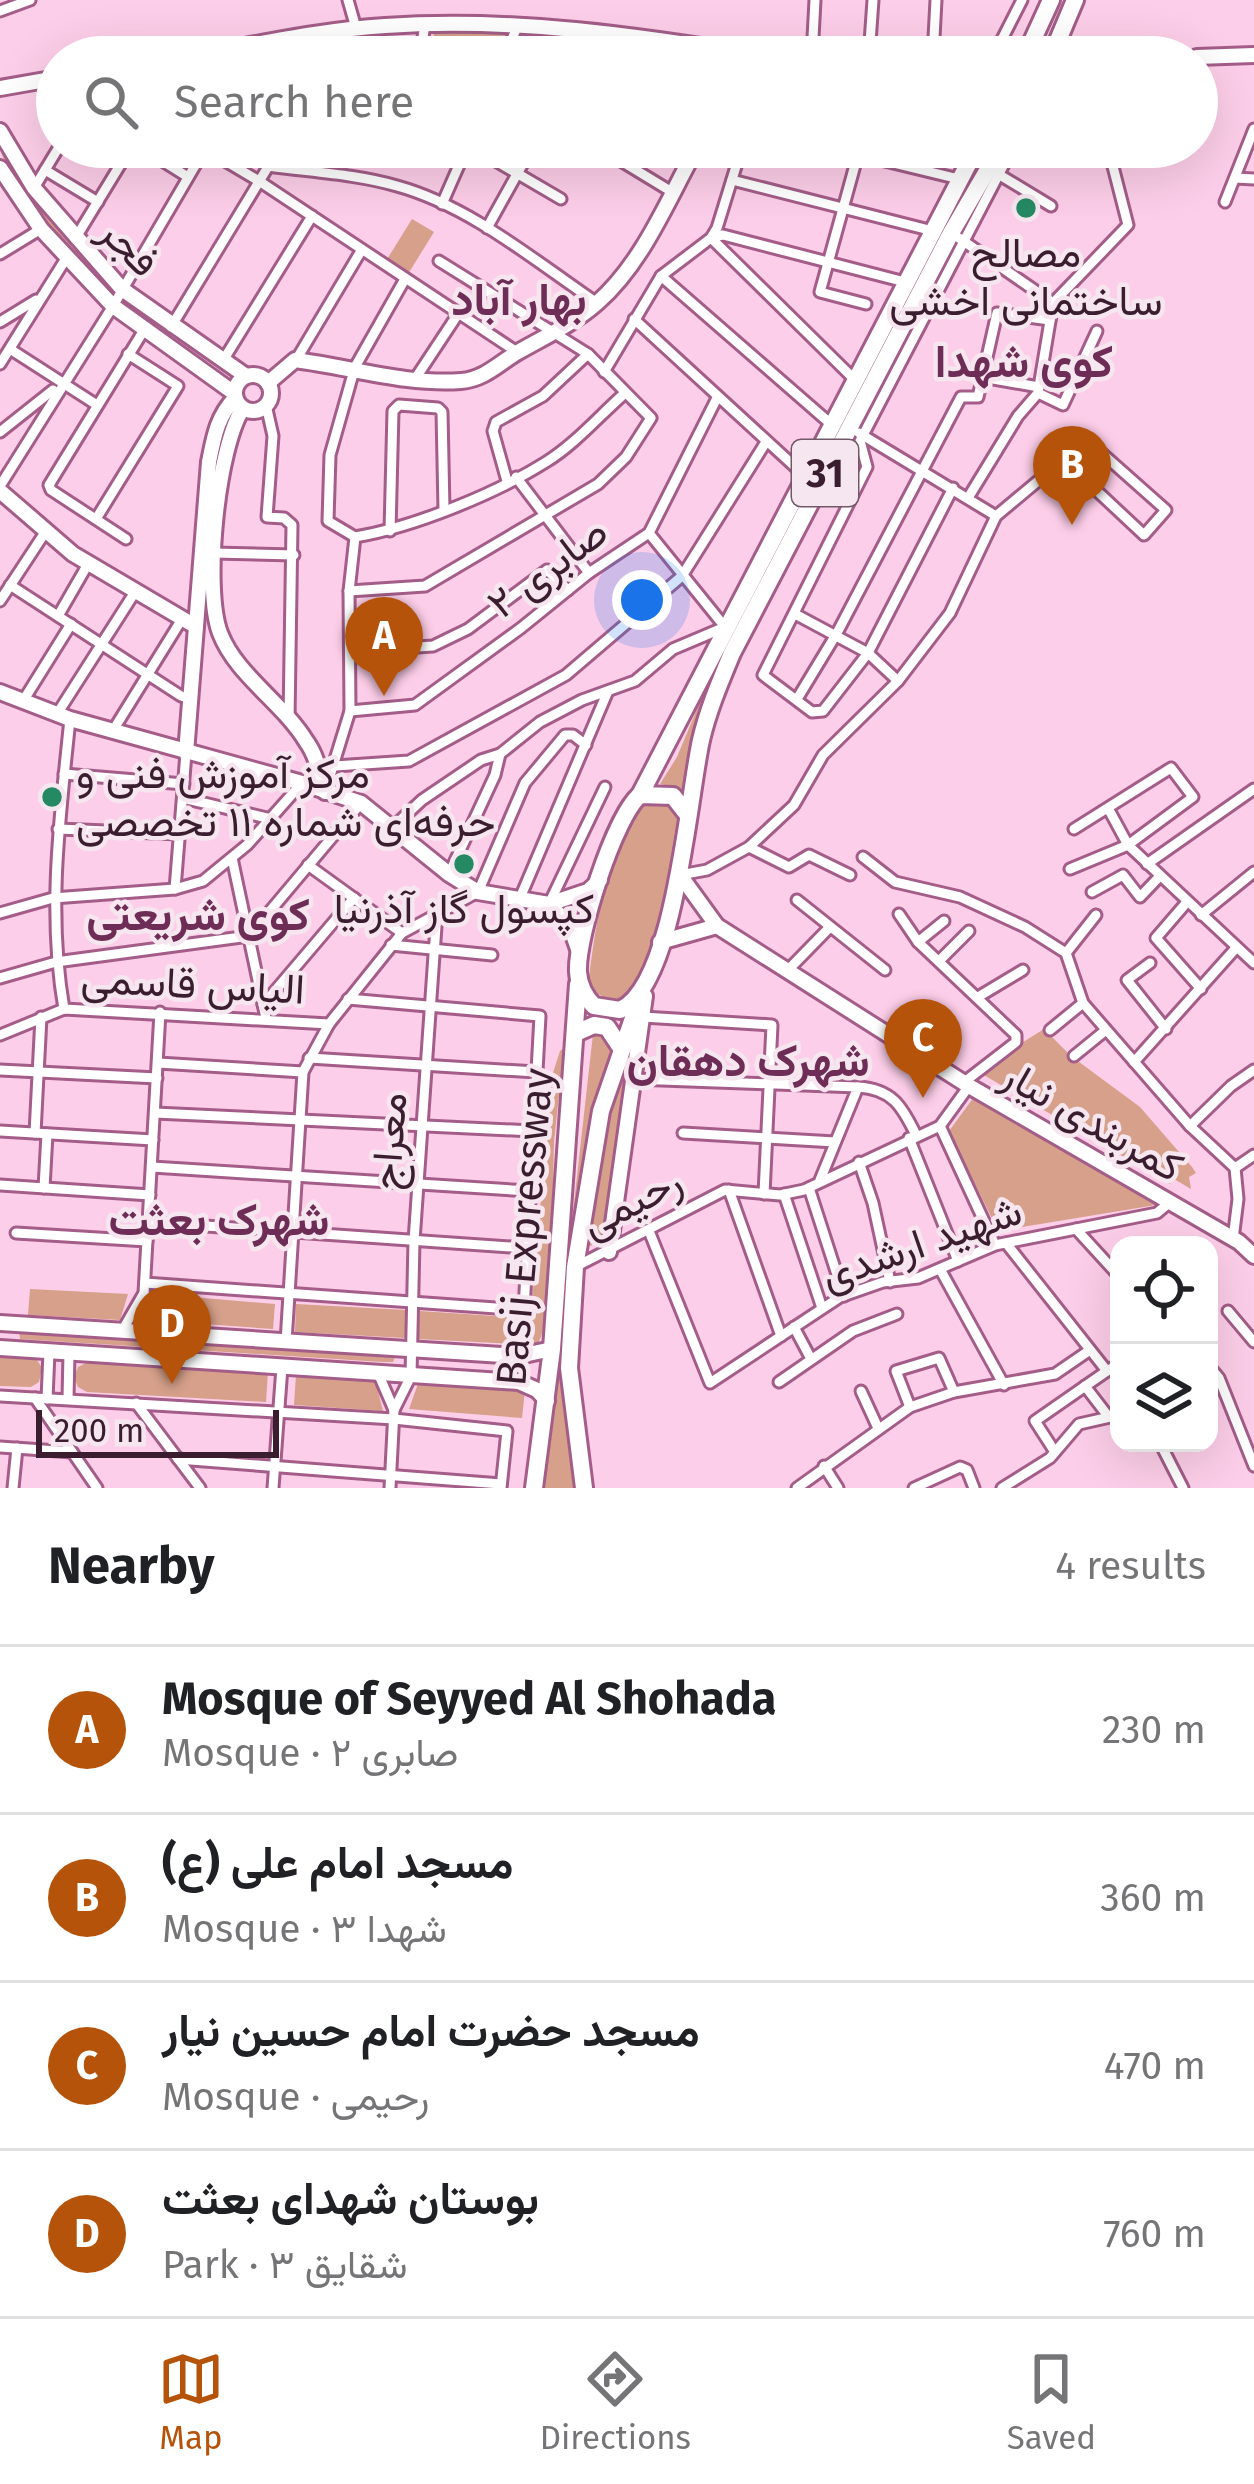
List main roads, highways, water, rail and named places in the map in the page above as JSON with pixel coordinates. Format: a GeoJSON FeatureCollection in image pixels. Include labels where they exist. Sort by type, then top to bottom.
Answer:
{"type":"FeatureCollection","features":[{"type":"Feature","properties":{"kind":"highway"},"geometry":{"type":"LineString","coordinates":[[1035,36],[1051,0]]}},
{"type":"Feature","properties":{"kind":"highway"},"geometry":{"type":"LineString","coordinates":[[1060,36],[1075,0]]}},
{"type":"Feature","properties":{"kind":"highway","name":"31"},"geometry":{"type":"LineString","coordinates":[[687,814],[708,712],[732,652],[848,429],[903,306],[905,282],[949,234],[965,168]]}},
{"type":"Feature","properties":{"kind":"highway","name":"31"},"geometry":{"type":"LineString","coordinates":[[640,795],[805,475],[848,429],[855,380],[988,168]]}},
{"type":"Feature","properties":{"kind":"highway"},"geometry":{"type":"LineString","coordinates":[[640,795],[673,796],[687,814]]}},
{"type":"Feature","properties":{"kind":"highway","name":"Basij Expressway"},"geometry":{"type":"LineString","coordinates":[[534,1488],[552,1349],[579,962],[622,817],[640,795]]}},
{"type":"Feature","properties":{"kind":"highway","name":"Basij Expressway"},"geometry":{"type":"LineString","coordinates":[[584,1488],[569,1368],[575,1267],[601,1111],[680,875],[687,814]]}},
{"type":"Feature","properties":{"kind":"highway"},"geometry":{"type":"LineString","coordinates":[[579,962],[584,996],[606,1011],[632,1005],[644,987]]}},
{"type":"Feature","properties":{"kind":"highway"},"geometry":{"type":"LineString","coordinates":[[576,1034],[594,1025],[607,1028],[621,1048]]}},
{"type":"Feature","properties":{"kind":"main road"},"geometry":{"type":"LineString","coordinates":[[313,36],[356,28],[518,24],[620,36]]}},
{"type":"Feature","properties":{"kind":"main road"},"geometry":{"type":"LineString","coordinates":[[1218,56],[1254,55]]}},
{"type":"Feature","properties":{"kind":"main road"},"geometry":{"type":"LineString","coordinates":[[0,88],[36,82]]}},
{"type":"Feature","properties":{"kind":"main road","name":"فجر"},"geometry":{"type":"LineString","coordinates":[[0,131],[34,188],[122,290],[246,376]]}},
{"type":"Feature","properties":{"kind":"main road"},"geometry":{"type":"LineString","coordinates":[[268,383],[296,360],[415,380],[471,380],[492,371],[517,352],[555,334],[628,272],[686,168]]}},
{"type":"Feature","properties":{"kind":"main road","name":"فجر"},"geometry":{"type":"LineString","coordinates":[[2,174],[41,229],[113,306],[237,400]]}},
{"type":"Feature","properties":{"kind":"main road"},"geometry":{"type":"LineString","coordinates":[[237,400],[258,411],[271,394],[268,383],[258,376],[246,376],[238,383],[237,400],[224,410],[215,430],[219,631],[314,754],[326,792]]}},
{"type":"Feature","properties":{"kind":"main road"},"geometry":{"type":"LineString","coordinates":[[186,754],[191,699],[189,622],[215,468]]}},
{"type":"Feature","properties":{"kind":"main road"},"geometry":{"type":"LineString","coordinates":[[0,488],[88,564],[189,622]]}},
{"type":"Feature","properties":{"kind":"main road"},"geometry":{"type":"LineString","coordinates":[[0,692],[112,732],[361,803],[478,892],[549,904],[588,891],[601,880]]}},
{"type":"Feature","properties":{"kind":"main road"},"geometry":{"type":"LineString","coordinates":[[660,942],[717,926],[680,875]]}},
{"type":"Feature","properties":{"kind":"main road"},"geometry":{"type":"LineString","coordinates":[[549,904],[570,926],[579,962]]}},
{"type":"Feature","properties":{"kind":"main road","name":"کمربندی نیار"},"geometry":{"type":"LineString","coordinates":[[717,926],[966,1084],[1253,1254]]}},
{"type":"Feature","properties":{"kind":"main road"},"geometry":{"type":"LineString","coordinates":[[609,1252],[644,987]]}},
{"type":"Feature","properties":{"kind":"main road"},"geometry":{"type":"LineString","coordinates":[[547,1401],[519,1382],[5,1349],[5,1324],[519,1356],[552,1349]]}},
{"type":"Feature","properties":{"kind":"place","name":"مصالح ساختمانی اخشی"},"geometry":{"type":"Point","coordinates":[1026,208]}},
{"type":"Feature","properties":{"kind":"place","name":"مسجد امام علی (ع)"},"geometry":{"type":"Point","coordinates":[1072,525]}},
{"type":"Feature","properties":{"kind":"place","name":"Mosque of Seyyed Al Shohada"},"geometry":{"type":"Point","coordinates":[384,696]}},
{"type":"Feature","properties":{"kind":"place","name":"مرکز آموزش فنی و حرفه‌ای شماره ۱۱ تخصصی"},"geometry":{"type":"Point","coordinates":[52,797]}},
{"type":"Feature","properties":{"kind":"place","name":"کپسول گاز آذرنیا"},"geometry":{"type":"Point","coordinates":[464,864]}},
{"type":"Feature","properties":{"kind":"place","name":"مسجد حضرت امام حسین نیار"},"geometry":{"type":"Point","coordinates":[923,1098]}},
{"type":"Feature","properties":{"kind":"place","name":"بوستان شهدای بعثت"},"geometry":{"type":"Point","coordinates":[172,1384]}},
{"type":"Feature","properties":{"kind":"district","name":"بهار آباد"},"geometry":{"type":"Point","coordinates":[519,299]}},
{"type":"Feature","properties":{"kind":"district","name":"کوی شهدا"},"geometry":{"type":"Point","coordinates":[1024,361]}},
{"type":"Feature","properties":{"kind":"district","name":"کوی شریعتی"},"geometry":{"type":"Point","coordinates":[198,914]}},
{"type":"Feature","properties":{"kind":"district","name":"شهرک دهقان"},"geometry":{"type":"Point","coordinates":[748,1060]}},
{"type":"Feature","properties":{"kind":"district","name":"شهرک بعثت"},"geometry":{"type":"Point","coordinates":[219,1219]}}]}
